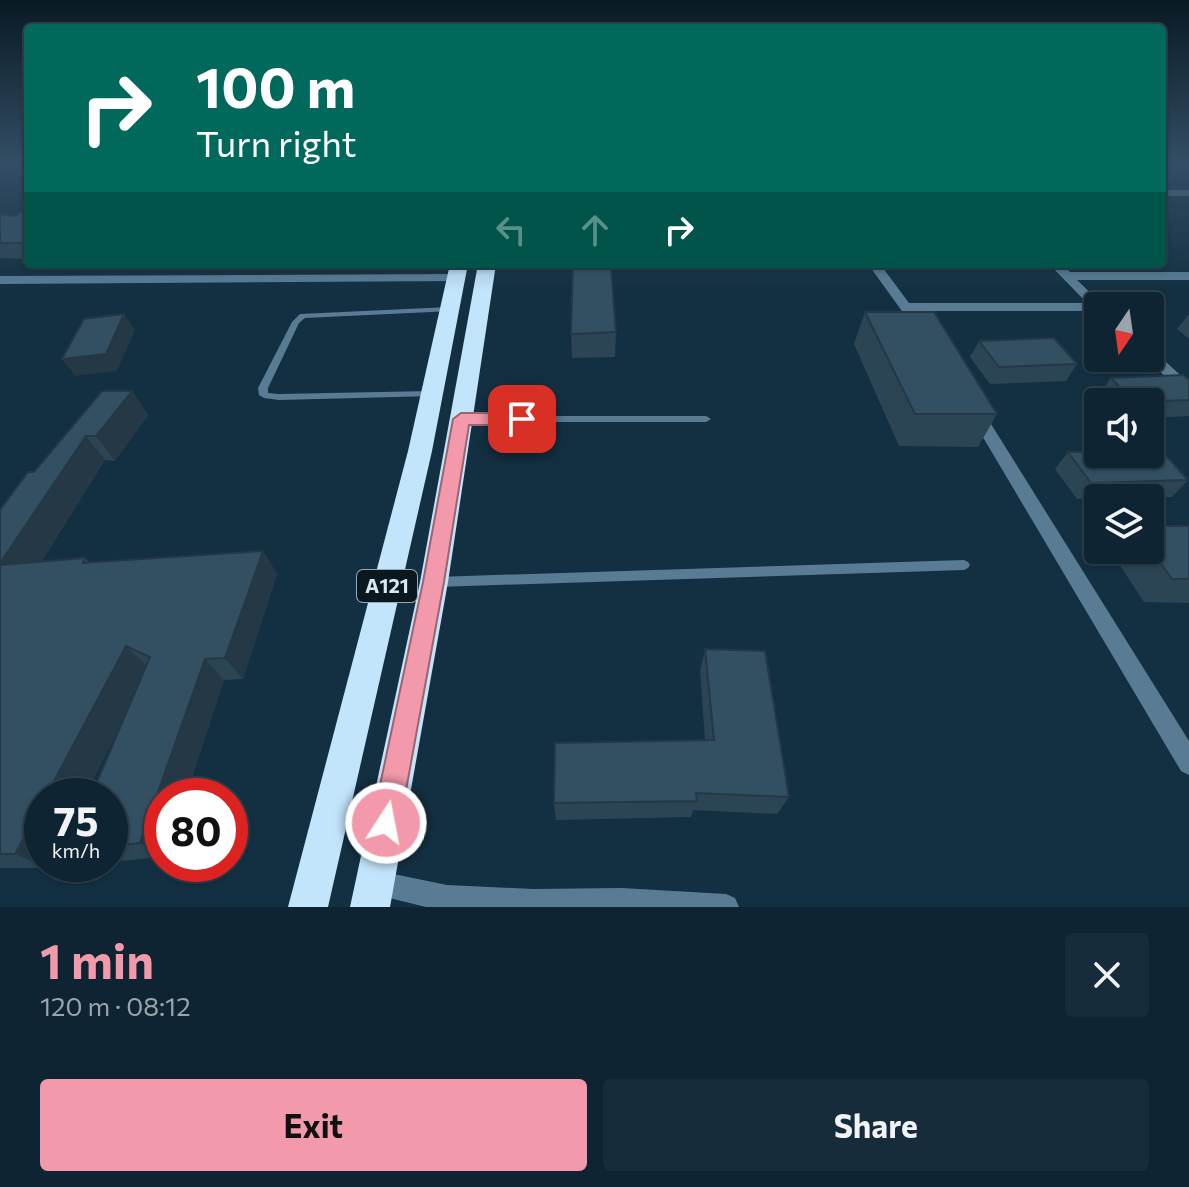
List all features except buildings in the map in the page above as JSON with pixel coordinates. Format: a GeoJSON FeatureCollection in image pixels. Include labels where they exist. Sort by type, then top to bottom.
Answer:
{"type":"FeatureCollection","features":[{"type":"Feature","properties":{"kind":"highway","name":"A121"},"geometry":{"type":"LineString","coordinates":[[372,895],[434,582],[486,268]]}},
{"type":"Feature","properties":{"kind":"highway","name":"A121"},"geometry":{"type":"LineString","coordinates":[[308,907],[431,394],[457,271]]}},
{"type":"Feature","properties":{"kind":"street"},"geometry":{"type":"LineString","coordinates":[[877,268],[932,345]]}},
{"type":"Feature","properties":{"kind":"street"},"geometry":{"type":"LineString","coordinates":[[1059,268],[1084,293]]}},
{"type":"Feature","properties":{"kind":"street"},"geometry":{"type":"LineString","coordinates":[[0,280],[457,271]]}},
{"type":"Feature","properties":{"kind":"street"},"geometry":{"type":"LineString","coordinates":[[1068,276],[1189,276]]}},
{"type":"Feature","properties":{"kind":"street"},"geometry":{"type":"LineString","coordinates":[[907,307],[1084,307]]}},
{"type":"Feature","properties":{"kind":"street"},"geometry":{"type":"LineString","coordinates":[[1164,368],[1189,391]]}},
{"type":"Feature","properties":{"kind":"street"},"geometry":{"type":"LineString","coordinates":[[965,395],[1189,763]]}},
{"type":"Feature","properties":{"kind":"street"},"geometry":{"type":"LineString","coordinates":[[372,895],[447,903],[622,901],[726,907]]}},
{"type":"Feature","properties":{"kind":"lane"},"geometry":{"type":"LineString","coordinates":[[431,394],[279,397],[264,395],[263,388],[296,322],[303,316],[449,309]]}},
{"type":"Feature","properties":{"kind":"lane"},"geometry":{"type":"LineString","coordinates":[[461,419],[706,419]]}},
{"type":"Feature","properties":{"kind":"lane"},"geometry":{"type":"LineString","coordinates":[[434,582],[964,565]]}},
{"type":"Feature","properties":{"kind":"route"},"geometry":{"type":"LineString","coordinates":[[386,823],[434,582],[461,419],[522,419]]}}]}
